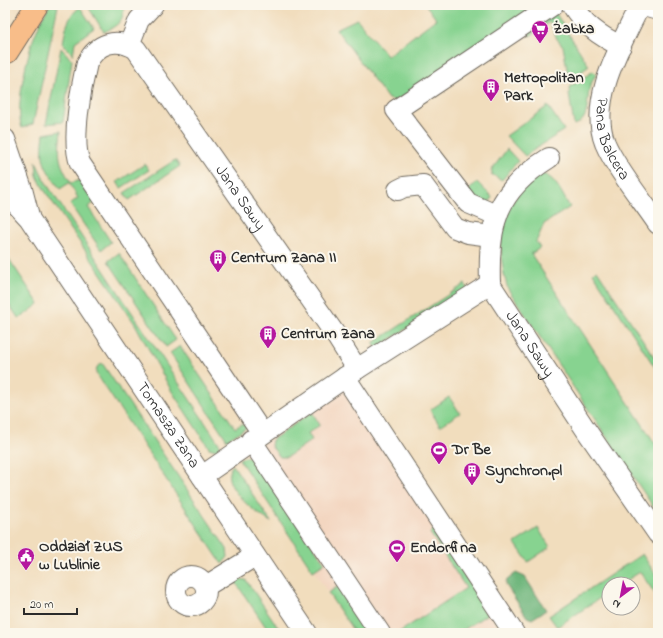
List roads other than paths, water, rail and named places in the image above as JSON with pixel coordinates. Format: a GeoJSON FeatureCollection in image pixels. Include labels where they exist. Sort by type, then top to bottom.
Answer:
{"type":"FeatureCollection","features":[{"type":"Feature","properties":{"kind":"main road"},"geometry":{"type":"LineString","coordinates":[[6,59],[37,5]]}},
{"type":"Feature","properties":{"kind":"main road"},"geometry":{"type":"LineString","coordinates":[[5,23],[6,59]]}},
{"type":"Feature","properties":{"kind":"street"},"geometry":{"type":"LineString","coordinates":[[153,5],[139,20],[133,47],[115,42],[105,44],[91,54],[87,63],[77,137],[80,163],[256,436],[380,633]]}},
{"type":"Feature","properties":{"kind":"street"},"geometry":{"type":"LineString","coordinates":[[489,212],[468,203],[396,110],[553,5]]}},
{"type":"Feature","properties":{"kind":"street"},"geometry":{"type":"LineString","coordinates":[[572,5],[583,20],[601,36],[621,46]]}},
{"type":"Feature","properties":{"kind":"street"},"geometry":{"type":"LineString","coordinates":[[640,5],[658,10]]}},
{"type":"Feature","properties":{"kind":"street","name":"Pana Balcera"},"geometry":{"type":"LineString","coordinates":[[640,5],[621,46],[603,91],[601,129],[606,143],[616,162],[658,224]]}},
{"type":"Feature","properties":{"kind":"street","name":"Jana Sawy"},"geometry":{"type":"LineString","coordinates":[[133,47],[335,334],[351,373],[514,633]]}},
{"type":"Feature","properties":{"kind":"street","name":"Tomasza Zana"},"geometry":{"type":"LineString","coordinates":[[5,139],[22,189],[29,218]]}},
{"type":"Feature","properties":{"kind":"street"},"geometry":{"type":"LineString","coordinates":[[202,476],[256,436],[490,284],[489,256],[493,222],[508,192],[529,170],[549,158]]}},
{"type":"Feature","properties":{"kind":"street"},"geometry":{"type":"LineString","coordinates":[[398,190],[404,187],[423,185],[455,228],[468,233],[491,236]]}},
{"type":"Feature","properties":{"kind":"street","name":"Tomasza Zana"},"geometry":{"type":"LineString","coordinates":[[5,192],[29,218],[307,633]]}},
{"type":"Feature","properties":{"kind":"street","name":"Jana Sawy"},"geometry":{"type":"LineString","coordinates":[[490,284],[582,424],[658,534]]}},
{"type":"Feature","properties":{"kind":"street"},"geometry":{"type":"LineString","coordinates":[[206,586],[255,556]]}},
{"type":"Feature","properties":{"kind":"place","name":"Żabka"},"geometry":{"type":"Point","coordinates":[540,44]}},
{"type":"Feature","properties":{"kind":"place","name":"Metropolitan Park"},"geometry":{"type":"Point","coordinates":[491,102]}},
{"type":"Feature","properties":{"kind":"place","name":"Centrum Zana II"},"geometry":{"type":"Point","coordinates":[218,273]}},
{"type":"Feature","properties":{"kind":"place","name":"Centrum Zana"},"geometry":{"type":"Point","coordinates":[268,349]}},
{"type":"Feature","properties":{"kind":"place","name":"Dr Be"},"geometry":{"type":"Point","coordinates":[439,465]}},
{"type":"Feature","properties":{"kind":"place","name":"Synchron.pl"},"geometry":{"type":"Point","coordinates":[472,486]}},
{"type":"Feature","properties":{"kind":"place","name":"Endorfina"},"geometry":{"type":"Point","coordinates":[397,563]}},
{"type":"Feature","properties":{"kind":"place","name":"Oddział ZUS w Lublinie"},"geometry":{"type":"Point","coordinates":[26,571]}}]}
